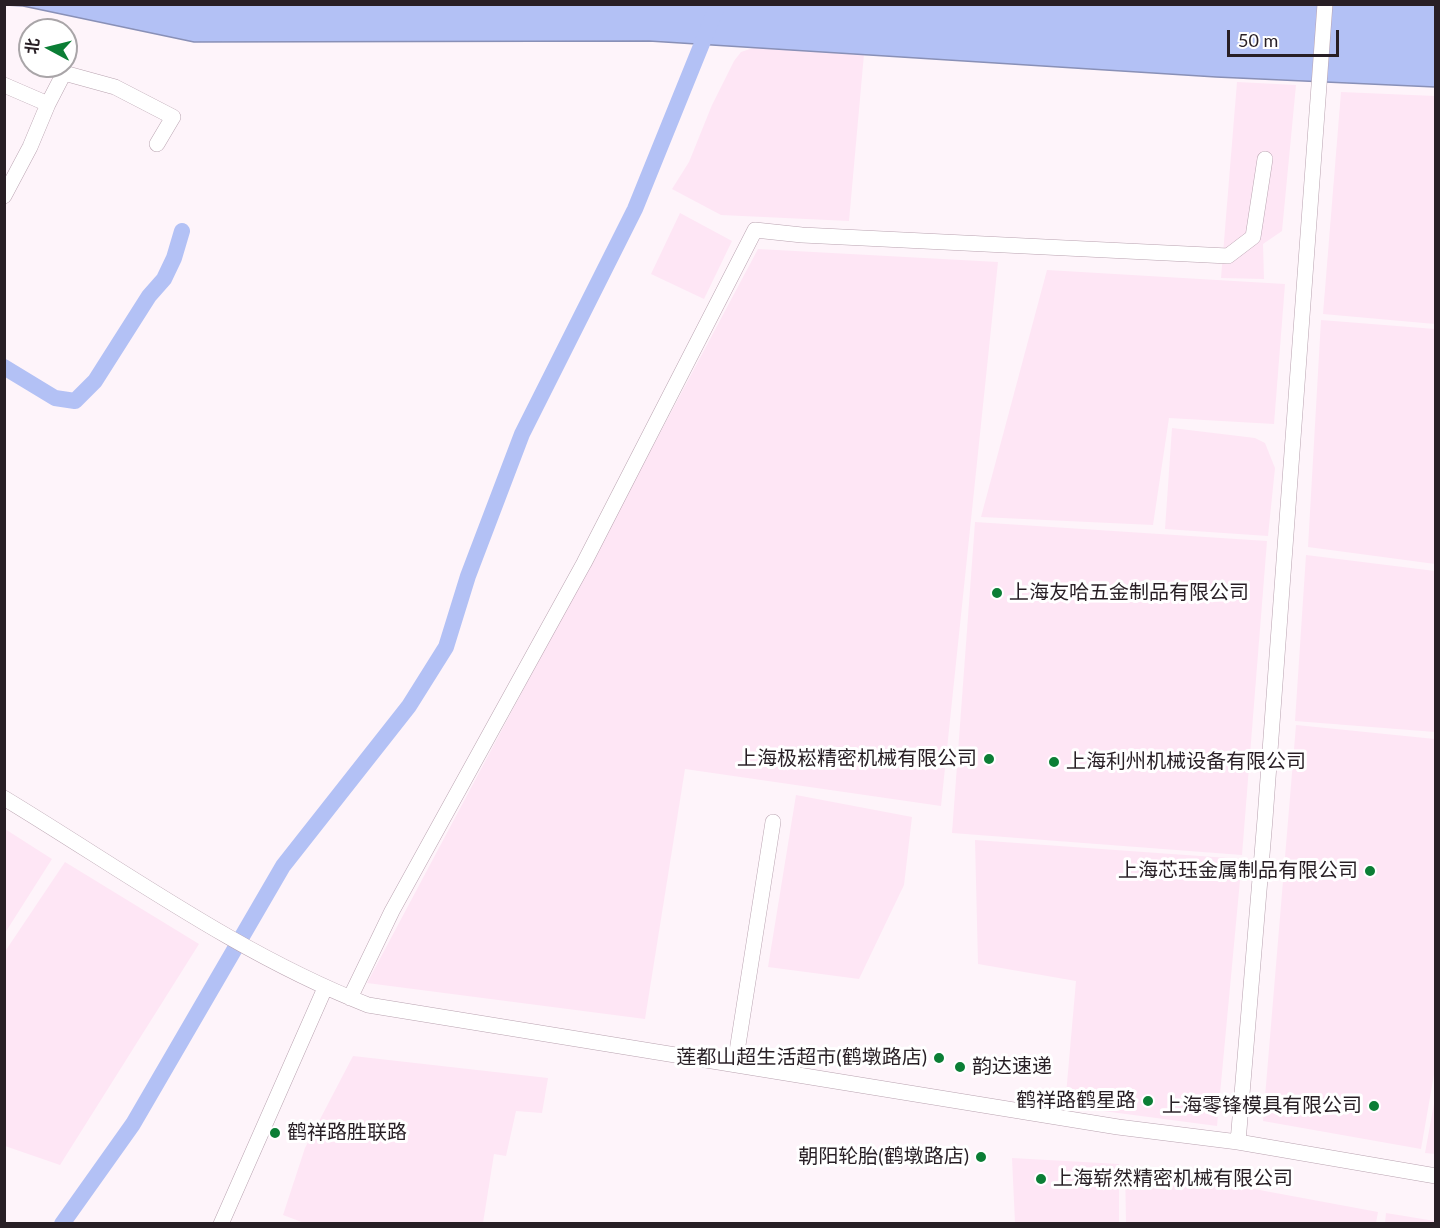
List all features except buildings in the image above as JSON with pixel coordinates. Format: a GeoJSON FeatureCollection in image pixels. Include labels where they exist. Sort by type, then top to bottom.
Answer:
{"type":"FeatureCollection","features":[{"type":"Feature","properties":{"kind":"street"},"geometry":{"type":"LineString","coordinates":[[1238,1142],[1279,637],[1325,4]]}},
{"type":"Feature","properties":{"kind":"street"},"geometry":{"type":"LineString","coordinates":[[4,196],[30,147],[64,73],[115,87],[173,117],[157,144]]}},
{"type":"Feature","properties":{"kind":"street"},"geometry":{"type":"LineString","coordinates":[[4,85],[23,91],[48,104]]}},
{"type":"Feature","properties":{"kind":"street"},"geometry":{"type":"LineString","coordinates":[[350,998],[418,862],[590,553],[755,230],[802,235],[1228,256],[1253,237],[1264,159]]}},
{"type":"Feature","properties":{"kind":"street"},"geometry":{"type":"LineString","coordinates":[[4,798],[212,928],[325,988],[368,1005],[1118,1127],[1238,1142],[1436,1176]]}},
{"type":"Feature","properties":{"kind":"street"},"geometry":{"type":"LineString","coordinates":[[735,1064],[773,822]]}},
{"type":"Feature","properties":{"kind":"street"},"geometry":{"type":"LineString","coordinates":[[221,1224],[325,988]]}},
{"type":"Feature","properties":{"kind":"shaded area"},"geometry":{"type":"Polygon","coordinates":[[[756,47],[864,54],[849,221],[721,215],[672,189],[689,162],[712,105],[734,61],[741,52],[756,47]]]}},
{"type":"Feature","properties":{"kind":"shaded area"},"geometry":{"type":"Polygon","coordinates":[[[1237,82],[1296,85],[1282,231],[1263,244],[1264,279],[1221,278],[1237,82]]]}},
{"type":"Feature","properties":{"kind":"shaded area"},"geometry":{"type":"Polygon","coordinates":[[[1341,92],[1435,96],[1435,324],[1323,314],[1341,92]]]}},
{"type":"Feature","properties":{"kind":"shaded area"},"geometry":{"type":"Polygon","coordinates":[[[680,213],[732,241],[704,299],[651,274],[680,213]]]}},
{"type":"Feature","properties":{"kind":"shaded area"},"geometry":{"type":"Polygon","coordinates":[[[758,249],[998,262],[941,806],[685,769],[645,1019],[367,983],[758,249]]]}},
{"type":"Feature","properties":{"kind":"shaded area"},"geometry":{"type":"Polygon","coordinates":[[[1047,270],[1285,284],[1274,424],[1169,418],[1153,525],[981,517],[1047,270]]]}},
{"type":"Feature","properties":{"kind":"shaded area"},"geometry":{"type":"Polygon","coordinates":[[[1321,320],[1435,329],[1435,564],[1308,547],[1321,320]]]}},
{"type":"Feature","properties":{"kind":"shaded area"},"geometry":{"type":"Polygon","coordinates":[[[1172,428],[1255,438],[1265,443],[1275,468],[1268,536],[1165,529],[1172,428]]]}},
{"type":"Feature","properties":{"kind":"shaded area"},"geometry":{"type":"Polygon","coordinates":[[[975,522],[1267,541],[1242,855],[952,833],[975,522]]]}},
{"type":"Feature","properties":{"kind":"shaded area"},"geometry":{"type":"Polygon","coordinates":[[[1306,555],[1435,571],[1435,732],[1295,721],[1306,555]]]}},
{"type":"Feature","properties":{"kind":"shaded area"},"geometry":{"type":"Polygon","coordinates":[[[1296,725],[1435,739],[1436,1063],[1421,1149],[1263,1121],[1296,725]]]}},
{"type":"Feature","properties":{"kind":"shaded area"},"geometry":{"type":"Polygon","coordinates":[[[796,795],[912,817],[904,885],[859,979],[768,967],[796,795]]]}},
{"type":"Feature","properties":{"kind":"shaded area"},"geometry":{"type":"Polygon","coordinates":[[[5,829],[52,859],[5,933],[5,829]]]}},
{"type":"Feature","properties":{"kind":"shaded area"},"geometry":{"type":"Polygon","coordinates":[[[975,840],[1242,859],[1217,1126],[1065,1106],[1076,981],[978,964],[975,840]]]}},
{"type":"Feature","properties":{"kind":"shaded area"},"geometry":{"type":"Polygon","coordinates":[[[65,862],[199,944],[60,1165],[5,1146],[4,953],[65,862]]]}},
{"type":"Feature","properties":{"kind":"shaded area"},"geometry":{"type":"Polygon","coordinates":[[[353,1056],[548,1078],[542,1113],[516,1111],[506,1156],[494,1154],[483,1223],[307,1224],[283,1215],[305,1148],[353,1056]]]}},
{"type":"Feature","properties":{"kind":"shaded area"},"geometry":{"type":"Polygon","coordinates":[[[1435,1098],[1436,1154],[1425,1153],[1435,1098]]]}},
{"type":"Feature","properties":{"kind":"shaded area"},"geometry":{"type":"Polygon","coordinates":[[[1012,1158],[1119,1164],[1119,1223],[1015,1223],[1012,1158]]]}},
{"type":"Feature","properties":{"kind":"shaded area"},"geometry":{"type":"Polygon","coordinates":[[[1125,1165],[1378,1212],[1376,1223],[1126,1223],[1125,1165]]]}},
{"type":"Feature","properties":{"kind":"shaded area"},"geometry":{"type":"Polygon","coordinates":[[[1386,1213],[1435,1221],[1435,1223],[1385,1223],[1386,1213]]]}},
{"type":"Feature","properties":{"kind":"water"},"geometry":{"type":"Polygon","coordinates":[[[5,5],[1435,5],[1435,87],[1216,77],[649,41],[194,42],[23,6],[5,5]]]}},
{"type":"Feature","properties":{"kind":"waterway"},"geometry":{"type":"LineString","coordinates":[[62,1224],[133,1124],[283,866],[409,706],[446,647],[468,576],[522,434],[635,209],[718,4]]}},
{"type":"Feature","properties":{"kind":"waterway"},"geometry":{"type":"LineString","coordinates":[[4,367],[55,398],[75,401],[95,381],[149,296],[164,279],[174,258],[182,231]]}},
{"type":"Feature","properties":{"kind":"place","name":"上海友哈五金制品有限公司"},"geometry":{"type":"Point","coordinates":[997,593]}},
{"type":"Feature","properties":{"kind":"place","name":"上海极崧精密机械有限公司"},"geometry":{"type":"Point","coordinates":[989,759]}},
{"type":"Feature","properties":{"kind":"place","name":"上海利州机械设备有限公司"},"geometry":{"type":"Point","coordinates":[1054,762]}},
{"type":"Feature","properties":{"kind":"place","name":"上海芯珏金属制品有限公司"},"geometry":{"type":"Point","coordinates":[1370,871]}},
{"type":"Feature","properties":{"kind":"place","name":"莲都山超生活超市(鹤墩路店)"},"geometry":{"type":"Point","coordinates":[939,1058]}},
{"type":"Feature","properties":{"kind":"place","name":"韵达速递"},"geometry":{"type":"Point","coordinates":[960,1067]}},
{"type":"Feature","properties":{"kind":"place","name":"鹤祥路鹤星路"},"geometry":{"type":"Point","coordinates":[1148,1101]}},
{"type":"Feature","properties":{"kind":"place","name":"上海零锋模具有限公司"},"geometry":{"type":"Point","coordinates":[1374,1106]}},
{"type":"Feature","properties":{"kind":"place","name":"鹤祥路胜联路"},"geometry":{"type":"Point","coordinates":[275,1133]}},
{"type":"Feature","properties":{"kind":"place","name":"朝阳轮胎(鹤墩路店)"},"geometry":{"type":"Point","coordinates":[981,1157]}},
{"type":"Feature","properties":{"kind":"place","name":"上海崭然精密机械有限公司"},"geometry":{"type":"Point","coordinates":[1041,1179]}}]}
